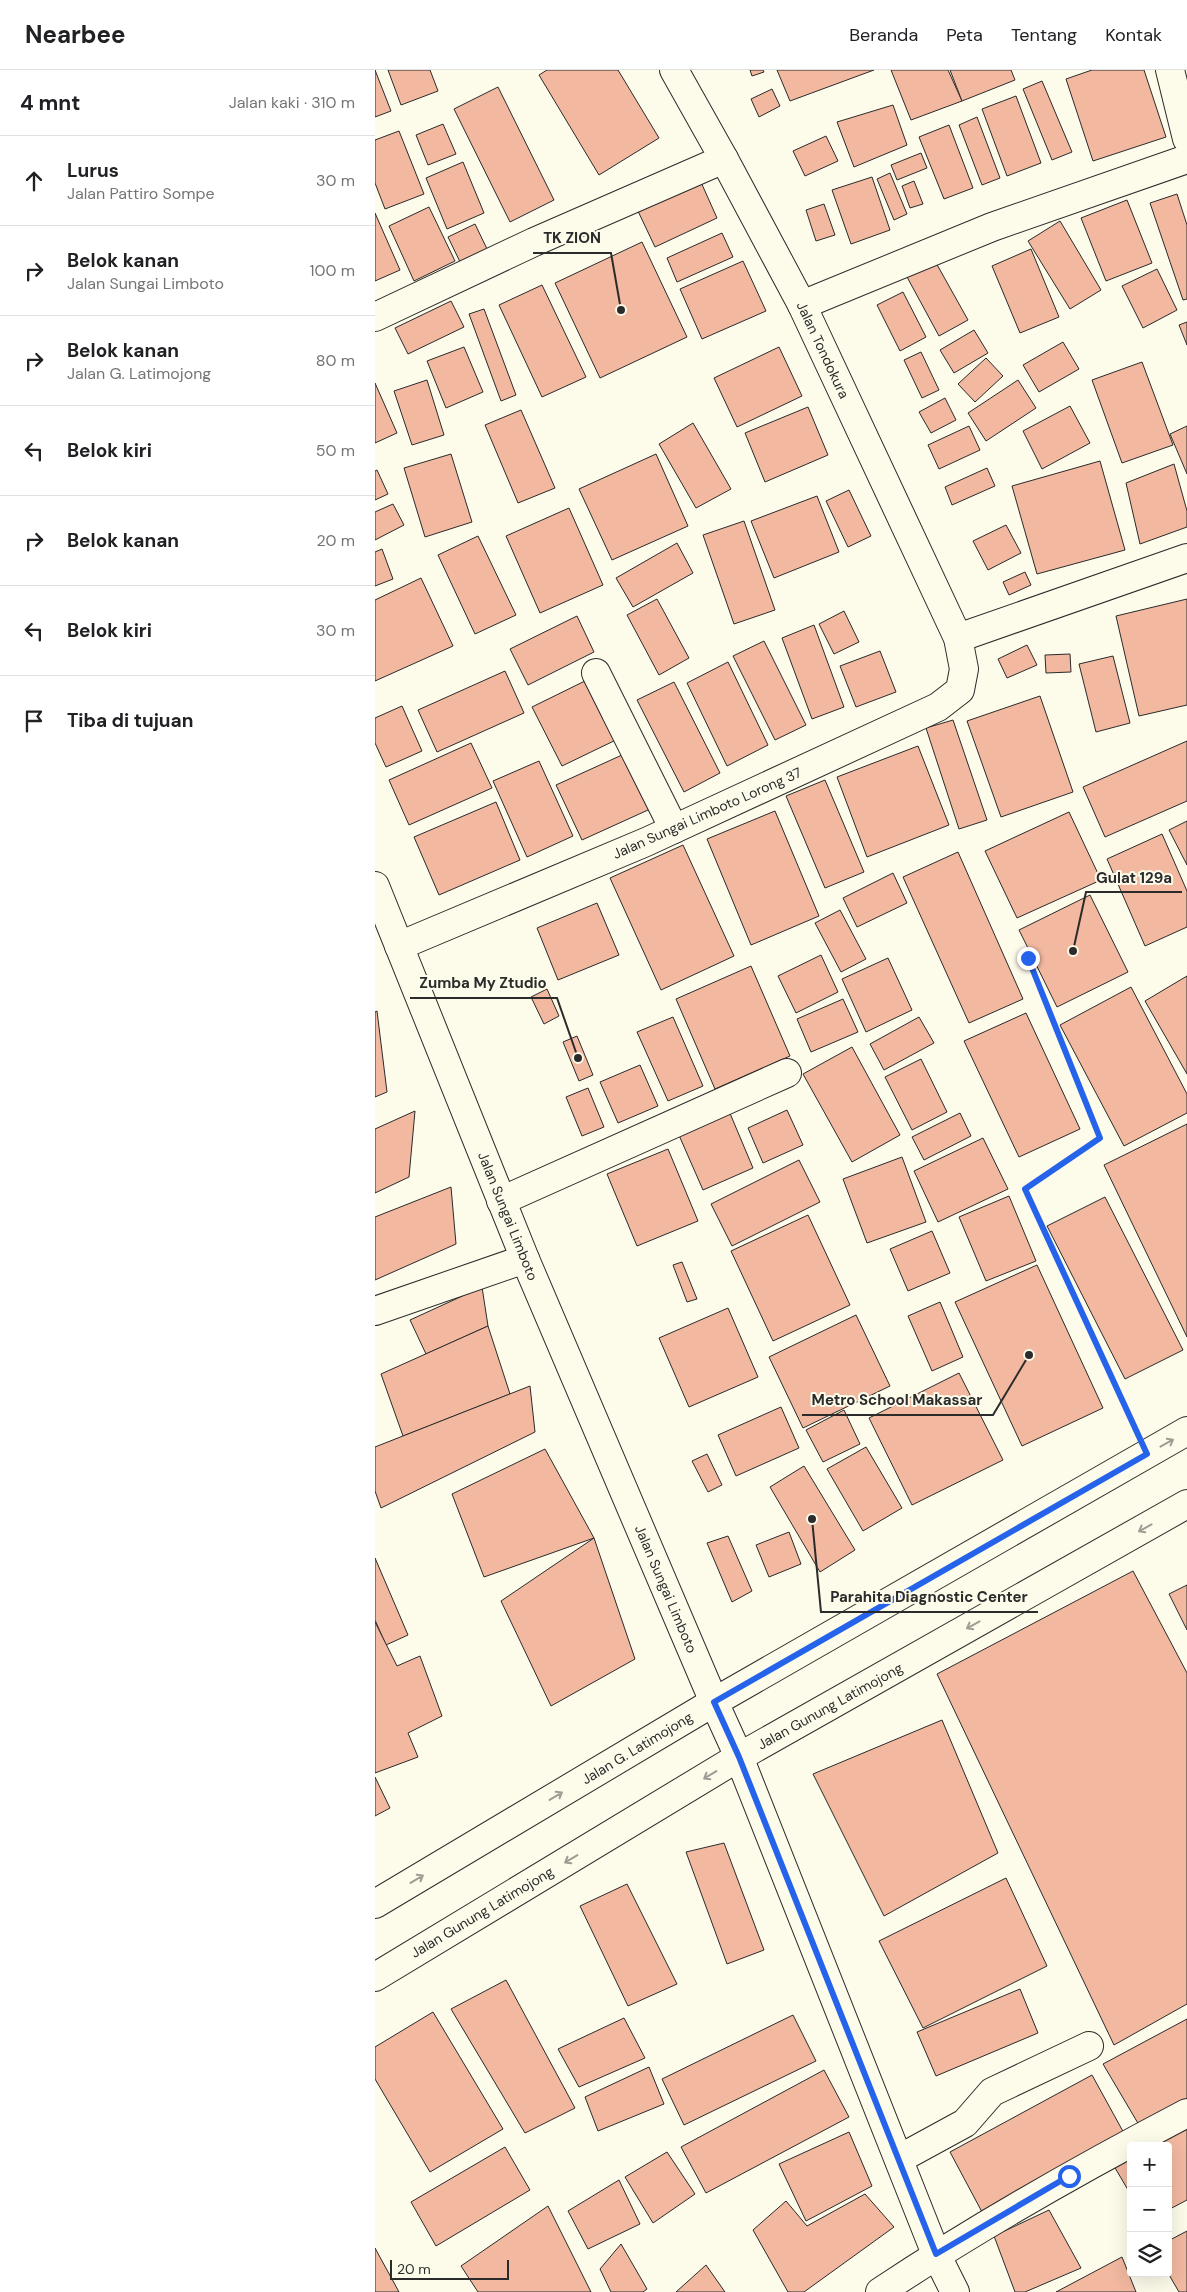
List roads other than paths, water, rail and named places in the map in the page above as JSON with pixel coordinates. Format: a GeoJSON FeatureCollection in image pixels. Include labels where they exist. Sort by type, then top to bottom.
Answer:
{"type":"FeatureCollection","features":[{"type":"Feature","properties":{"kind":"street","name":"Jalan Tondokura"},"geometry":{"type":"LineString","coordinates":[[674,70],[802,305],[958,638]]}},
{"type":"Feature","properties":{"kind":"street"},"geometry":{"type":"LineString","coordinates":[[1170,70],[1187,138]]}},
{"type":"Feature","properties":{"kind":"street"},"geometry":{"type":"LineString","coordinates":[[375,317],[534,242],[724,159]]}},
{"type":"Feature","properties":{"kind":"street"},"geometry":{"type":"LineString","coordinates":[[802,305],[992,227],[1187,159]]}},
{"type":"Feature","properties":{"kind":"street"},"geometry":{"type":"LineString","coordinates":[[958,638],[1187,558]]}},
{"type":"Feature","properties":{"kind":"street","name":"Jalan Sungai Limboto Lorong 37"},"geometry":{"type":"LineString","coordinates":[[399,946],[675,829],[938,707],[961,690],[964,670],[958,638]]}},
{"type":"Feature","properties":{"kind":"street"},"geometry":{"type":"LineString","coordinates":[[596,673],[675,829]]}},
{"type":"Feature","properties":{"kind":"street","name":"Jalan Sungai Limboto"},"geometry":{"type":"LineString","coordinates":[[375,886],[525,1259],[739,1757],[936,2254],[955,2292]]}},
{"type":"Feature","properties":{"kind":"street"},"geometry":{"type":"LineString","coordinates":[[501,1200],[787,1073]]}},
{"type":"Feature","properties":{"kind":"street"},"geometry":{"type":"LineString","coordinates":[[375,1311],[525,1259]]}},
{"type":"Feature","properties":{"kind":"street","name":"Jalan G. Latimojong"},"geometry":{"type":"LineString","coordinates":[[375,1904],[714,1702],[1187,1432]]}},
{"type":"Feature","properties":{"kind":"street","name":"Jalan Gunung Latimojong"},"geometry":{"type":"LineString","coordinates":[[375,1977],[739,1757],[1187,1504]]}},
{"type":"Feature","properties":{"kind":"street"},"geometry":{"type":"LineString","coordinates":[[899,2159],[965,2124],[992,2092],[1089,2046]]}},
{"type":"Feature","properties":{"kind":"street"},"geometry":{"type":"LineString","coordinates":[[881,2292],[936,2254],[1069,2176],[1187,2113]]}},
{"type":"Feature","properties":{"kind":"place","name":"TK ZION"},"geometry":{"type":"Point","coordinates":[621,310]}},
{"type":"Feature","properties":{"kind":"place","name":"Gulat 129a"},"geometry":{"type":"Point","coordinates":[1073,951]}},
{"type":"Feature","properties":{"kind":"place","name":"Zumba My Ztudio"},"geometry":{"type":"Point","coordinates":[578,1058]}},
{"type":"Feature","properties":{"kind":"place","name":"Metro School Makassar"},"geometry":{"type":"Point","coordinates":[1029,1355]}},
{"type":"Feature","properties":{"kind":"place","name":"Parahita Diagnostic Center"},"geometry":{"type":"Point","coordinates":[812,1519]}}]}
